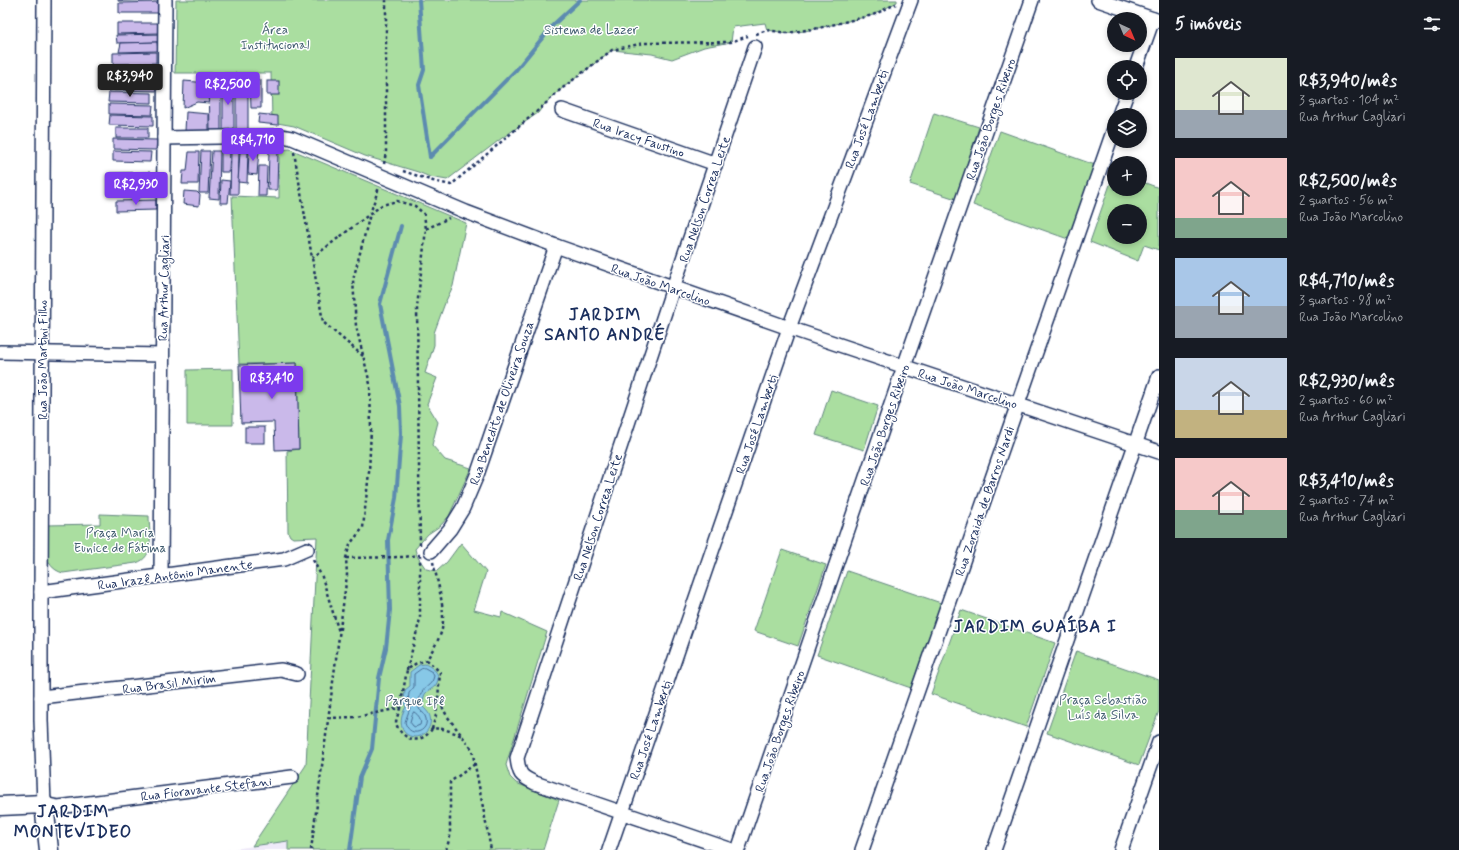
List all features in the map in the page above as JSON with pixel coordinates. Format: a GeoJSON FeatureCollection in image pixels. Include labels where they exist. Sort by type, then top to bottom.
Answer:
{"type":"FeatureCollection","features":[{"type":"Feature","properties":{"kind":"street","name":"Rua João Martini Filho"},"geometry":{"type":"LineString","coordinates":[[44,0],[41,592],[41,720],[44,804]]}},
{"type":"Feature","properties":{"kind":"street","name":"Rua Arthur Cagliari"},"geometry":{"type":"LineString","coordinates":[[161,575],[165,0]]}},
{"type":"Feature","properties":{"kind":"street","name":"Rua João Borges Ribeiro"},"geometry":{"type":"LineString","coordinates":[[738,850],[1032,0]]}},
{"type":"Feature","properties":{"kind":"street"},"geometry":{"type":"LineString","coordinates":[[1103,1],[1156,20],[1139,60]]}},
{"type":"Feature","properties":{"kind":"street","name":"Rua José Lamberti"},"geometry":{"type":"LineString","coordinates":[[609,850],[789,328],[905,2]]}},
{"type":"Feature","properties":{"kind":"street","name":"Rua Nelson Correa Leite"},"geometry":{"type":"LineString","coordinates":[[732,850],[534,783],[523,777],[518,768],[517,758],[673,288],[755,48]]}},
{"type":"Feature","properties":{"kind":"street","name":"Rua Iracy Faustino"},"geometry":{"type":"LineString","coordinates":[[562,110],[716,164]]}},
{"type":"Feature","properties":{"kind":"street","name":"Rua João Marcolino"},"geometry":{"type":"LineString","coordinates":[[164,138],[282,136],[292,138],[386,172],[466,212],[556,246],[789,328],[844,345],[904,367],[1159,452]]}},
{"type":"Feature","properties":{"kind":"street","name":"Rua Zoraida de Barros Nardi"},"geometry":{"type":"LineString","coordinates":[[862,850],[1107,148]]}},
{"type":"Feature","properties":{"kind":"street","name":"Rua Benedito de Oliveira Souza"},"geometry":{"type":"LineString","coordinates":[[425,553],[450,529],[463,508],[477,475],[556,246]]}},
{"type":"Feature","properties":{"kind":"street"},"geometry":{"type":"LineString","coordinates":[[0,352],[162,355]]}},
{"type":"Feature","properties":{"kind":"street"},"geometry":{"type":"LineString","coordinates":[[994,850],[1159,376]]}},
{"type":"Feature","properties":{"kind":"street","name":"Rua Irazê Antônio Manente"},"geometry":{"type":"LineString","coordinates":[[41,592],[284,559],[307,549]]}},
{"type":"Feature","properties":{"kind":"street","name":"Rua Brasil Mirim"},"geometry":{"type":"LineString","coordinates":[[41,697],[281,670],[297,674]]}},
{"type":"Feature","properties":{"kind":"street"},"geometry":{"type":"LineString","coordinates":[[1121,850],[1159,742]]}},
{"type":"Feature","properties":{"kind":"street","name":"Rua Fioravante Stefani"},"geometry":{"type":"LineString","coordinates":[[0,806],[44,804],[58,807],[292,777]]}},
{"type":"Feature","properties":{"kind":"street"},"geometry":{"type":"LineString","coordinates":[[44,804],[49,850]]}},
{"type":"Feature","properties":{"kind":"path"},"geometry":{"type":"LineString","coordinates":[[311,850],[347,575],[346,558],[350,544],[363,528],[369,472],[370,384],[356,326],[353,280],[370,214],[386,172],[383,166],[386,152],[386,0]]}},
{"type":"Feature","properties":{"kind":"path"},"geometry":{"type":"LineString","coordinates":[[402,170],[433,181],[451,185],[560,90],[612,50],[644,42],[731,42],[767,30],[787,33],[819,28],[873,15],[905,2]]}},
{"type":"Feature","properties":{"kind":"path"},"geometry":{"type":"LineString","coordinates":[[292,138],[323,322],[364,356]]}},
{"type":"Feature","properties":{"kind":"path"},"geometry":{"type":"LineString","coordinates":[[312,258],[382,205],[397,200],[415,206],[424,214],[426,229],[417,307],[425,553],[420,619],[396,723],[400,731],[407,738],[418,740],[428,736],[432,729],[436,715],[440,672],[427,660]]}},
{"type":"Feature","properties":{"kind":"path"},"geometry":{"type":"LineString","coordinates":[[426,229],[444,220],[466,212]]}},
{"type":"Feature","properties":{"kind":"path"},"geometry":{"type":"LineString","coordinates":[[307,549],[322,577],[339,632]]}},
{"type":"Feature","properties":{"kind":"path"},"geometry":{"type":"LineString","coordinates":[[346,558],[403,557],[425,553]]}},
{"type":"Feature","properties":{"kind":"path"},"geometry":{"type":"LineString","coordinates":[[407,670],[415,664],[427,660],[442,630],[440,592],[425,553]]}},
{"type":"Feature","properties":{"kind":"path"},"geometry":{"type":"LineString","coordinates":[[438,699],[447,716],[472,749],[491,850]]}},
{"type":"Feature","properties":{"kind":"path"},"geometry":{"type":"LineString","coordinates":[[328,718],[356,717],[399,708]]}},
{"type":"Feature","properties":{"kind":"path"},"geometry":{"type":"LineString","coordinates":[[432,729],[438,728],[448,730],[462,736]]}},
{"type":"Feature","properties":{"kind":"path"},"geometry":{"type":"LineString","coordinates":[[446,850],[450,837],[450,782],[475,764]]}},
{"type":"Feature","properties":{"kind":"shaded area"},"geometry":{"type":"Polygon","coordinates":[[[288,841],[287,850],[226,850],[288,841]]]}},
{"type":"Feature","properties":{"kind":"green space"},"geometry":{"type":"Polygon","coordinates":[[[176,0],[897,0],[897,2],[873,15],[805,31],[787,33],[767,30],[765,23],[733,27],[731,42],[704,47],[672,59],[652,54],[612,50],[560,90],[543,106],[538,113],[502,138],[447,180],[430,177],[365,156],[294,126],[272,122],[271,73],[175,73],[176,0]]]}},
{"type":"Feature","properties":{"kind":"green space"},"geometry":{"type":"Polygon","coordinates":[[[934,113],[979,127],[956,199],[910,184],[934,113]]]}},
{"type":"Feature","properties":{"kind":"green space"},"geometry":{"type":"Polygon","coordinates":[[[1000,131],[1095,165],[1068,239],[973,205],[1000,131]]]}},
{"type":"Feature","properties":{"kind":"green space","name":"Parque Ipê"},"geometry":{"type":"Polygon","coordinates":[[[290,149],[466,223],[453,286],[434,333],[434,345],[425,373],[437,378],[427,404],[438,422],[432,445],[445,460],[471,468],[449,516],[440,526],[428,534],[415,549],[417,556],[426,569],[437,571],[447,562],[461,543],[486,572],[474,610],[501,617],[502,612],[547,632],[506,765],[510,777],[516,783],[559,800],[543,850],[288,850],[288,841],[252,846],[306,765],[317,537],[293,538],[288,532],[287,451],[299,449],[297,363],[239,364],[232,196],[279,198],[279,150],[290,149]]]}},
{"type":"Feature","properties":{"kind":"green space"},"geometry":{"type":"Polygon","coordinates":[[[1147,184],[1159,188],[1159,250],[1144,245],[1138,261],[1090,242],[1107,193],[1107,196],[1147,196],[1147,184]]]}},
{"type":"Feature","properties":{"kind":"green space"},"geometry":{"type":"Polygon","coordinates":[[[233,369],[233,425],[187,425],[187,370],[233,369]]]}},
{"type":"Feature","properties":{"kind":"green space"},"geometry":{"type":"Polygon","coordinates":[[[831,390],[878,406],[864,450],[816,435],[831,390]]]}},
{"type":"Feature","properties":{"kind":"green space","name":"Praça Maria Eunice de Fátima"},"geometry":{"type":"Polygon","coordinates":[[[100,514],[149,516],[150,544],[146,556],[136,563],[63,573],[51,566],[46,554],[46,525],[100,524],[100,514]]]}},
{"type":"Feature","properties":{"kind":"green space"},"geometry":{"type":"Polygon","coordinates":[[[782,550],[826,565],[798,646],[754,631],[782,550]]]}},
{"type":"Feature","properties":{"kind":"green space"},"geometry":{"type":"Polygon","coordinates":[[[847,571],[941,603],[911,688],[817,655],[847,571]]]}},
{"type":"Feature","properties":{"kind":"green space"},"geometry":{"type":"Polygon","coordinates":[[[961,610],[1055,643],[1026,727],[931,694],[961,610]]]}},
{"type":"Feature","properties":{"kind":"green space","name":"Praça Sebastião Luís da Silva"},"geometry":{"type":"Polygon","coordinates":[[[1076,651],[1159,680],[1159,711],[1139,765],[1047,733],[1076,651]]]}},
{"type":"Feature","properties":{"kind":"water"},"geometry":{"type":"Polygon","coordinates":[[[425,664],[434,670],[438,675],[435,686],[426,693],[423,699],[423,707],[429,713],[430,726],[423,735],[415,737],[409,736],[403,730],[401,721],[406,707],[404,703],[405,690],[410,686],[410,672],[419,665],[425,664]]]}},
{"type":"Feature","properties":{"kind":"building"},"geometry":{"type":"Polygon","coordinates":[[[118,0],[162,0],[118,1],[118,0]]]}},
{"type":"Feature","properties":{"kind":"building"},"geometry":{"type":"Polygon","coordinates":[[[162,2],[162,13],[119,13],[119,3],[162,2]]]}},
{"type":"Feature","properties":{"kind":"building"},"geometry":{"type":"Polygon","coordinates":[[[117,23],[160,23],[161,33],[117,34],[117,23]]]}},
{"type":"Feature","properties":{"kind":"building"},"geometry":{"type":"Polygon","coordinates":[[[160,34],[160,42],[117,43],[116,35],[160,34]]]}},
{"type":"Feature","properties":{"kind":"building"},"geometry":{"type":"Polygon","coordinates":[[[157,42],[158,51],[119,52],[121,43],[157,42]]]}},
{"type":"Feature","properties":{"kind":"building"},"geometry":{"type":"Polygon","coordinates":[[[156,52],[156,63],[113,64],[113,53],[156,52]]]}},
{"type":"Feature","properties":{"kind":"building"},"geometry":{"type":"Polygon","coordinates":[[[116,65],[147,65],[146,79],[116,79],[116,65]]]}},
{"type":"Feature","properties":{"kind":"building"},"geometry":{"type":"Polygon","coordinates":[[[114,80],[158,81],[158,91],[114,90],[114,80]]]}},
{"type":"Feature","properties":{"kind":"building"},"geometry":{"type":"Polygon","coordinates":[[[209,80],[221,80],[221,132],[210,132],[209,80]]]}},
{"type":"Feature","properties":{"kind":"building"},"geometry":{"type":"Polygon","coordinates":[[[261,80],[261,108],[251,108],[250,81],[261,80]]]}},
{"type":"Feature","properties":{"kind":"building"},"geometry":{"type":"Polygon","coordinates":[[[184,81],[209,83],[209,103],[197,102],[183,108],[184,81]]]}},
{"type":"Feature","properties":{"kind":"building"},"geometry":{"type":"Polygon","coordinates":[[[223,81],[234,81],[234,132],[223,132],[223,81]]]}},
{"type":"Feature","properties":{"kind":"building"},"geometry":{"type":"Polygon","coordinates":[[[248,81],[248,133],[236,133],[236,82],[248,81]]]}},
{"type":"Feature","properties":{"kind":"building"},"geometry":{"type":"Polygon","coordinates":[[[267,81],[279,81],[279,95],[267,95],[267,81]]]}},
{"type":"Feature","properties":{"kind":"building"},"geometry":{"type":"Polygon","coordinates":[[[109,92],[152,93],[152,103],[108,102],[109,92]]]}},
{"type":"Feature","properties":{"kind":"building"},"geometry":{"type":"Polygon","coordinates":[[[109,104],[153,105],[152,115],[109,114],[109,104]]]}},
{"type":"Feature","properties":{"kind":"building"},"geometry":{"type":"Polygon","coordinates":[[[186,112],[209,114],[209,132],[185,131],[186,112]]]}},
{"type":"Feature","properties":{"kind":"building"},"geometry":{"type":"Polygon","coordinates":[[[259,114],[278,116],[278,125],[258,123],[259,114]]]}},
{"type":"Feature","properties":{"kind":"building"},"geometry":{"type":"Polygon","coordinates":[[[110,115],[153,116],[153,126],[109,125],[110,115]]]}},
{"type":"Feature","properties":{"kind":"building"},"geometry":{"type":"Polygon","coordinates":[[[116,128],[148,128],[148,138],[116,138],[116,128]]]}},
{"type":"Feature","properties":{"kind":"building"},"geometry":{"type":"Polygon","coordinates":[[[113,139],[157,140],[156,150],[113,149],[113,139]]]}},
{"type":"Feature","properties":{"kind":"building"},"geometry":{"type":"Polygon","coordinates":[[[221,149],[230,150],[229,172],[221,172],[221,149]]]}},
{"type":"Feature","properties":{"kind":"building"},"geometry":{"type":"Polygon","coordinates":[[[269,149],[278,150],[277,190],[268,190],[269,149]]]}},
{"type":"Feature","properties":{"kind":"building"},"geometry":{"type":"Polygon","coordinates":[[[249,150],[259,150],[257,175],[248,174],[249,150]]]}},
{"type":"Feature","properties":{"kind":"building"},"geometry":{"type":"Polygon","coordinates":[[[113,151],[151,152],[150,162],[113,161],[113,151]]]}},
{"type":"Feature","properties":{"kind":"building"},"geometry":{"type":"Polygon","coordinates":[[[201,151],[210,151],[208,193],[199,193],[201,151]]]}},
{"type":"Feature","properties":{"kind":"building"},"geometry":{"type":"Polygon","coordinates":[[[212,151],[220,151],[219,199],[209,198],[212,151]]]}},
{"type":"Feature","properties":{"kind":"building"},"geometry":{"type":"Polygon","coordinates":[[[231,151],[239,151],[238,194],[230,194],[231,151]]]}},
{"type":"Feature","properties":{"kind":"building"},"geometry":{"type":"Polygon","coordinates":[[[189,152],[199,152],[198,184],[182,184],[183,171],[187,171],[189,152]]]}},
{"type":"Feature","properties":{"kind":"building"},"geometry":{"type":"Polygon","coordinates":[[[240,152],[248,152],[247,183],[238,182],[240,152]]]}},
{"type":"Feature","properties":{"kind":"building"},"geometry":{"type":"Polygon","coordinates":[[[259,166],[267,166],[266,196],[258,196],[259,166]]]}},
{"type":"Feature","properties":{"kind":"building"},"geometry":{"type":"Polygon","coordinates":[[[150,172],[150,182],[110,182],[110,173],[150,172]]]}},
{"type":"Feature","properties":{"kind":"building"},"geometry":{"type":"Polygon","coordinates":[[[221,180],[230,181],[228,203],[220,203],[221,180]]]}},
{"type":"Feature","properties":{"kind":"building"},"geometry":{"type":"Polygon","coordinates":[[[153,183],[153,193],[113,194],[113,184],[153,183]]]}},
{"type":"Feature","properties":{"kind":"building"},"geometry":{"type":"Polygon","coordinates":[[[184,191],[197,192],[200,195],[199,206],[183,204],[184,191]]]}},
{"type":"Feature","properties":{"kind":"building"},"geometry":{"type":"Polygon","coordinates":[[[156,200],[156,210],[116,211],[116,201],[156,200]]]}},
{"type":"Feature","properties":{"kind":"building"},"geometry":{"type":"Polygon","coordinates":[[[297,363],[299,449],[275,450],[274,422],[241,423],[239,365],[297,363]]]}},
{"type":"Feature","properties":{"kind":"building"},"geometry":{"type":"Polygon","coordinates":[[[245,427],[265,427],[265,443],[245,443],[245,427]]]}},
{"type":"Feature","properties":{"kind":"waterway"},"geometry":{"type":"LineString","coordinates":[[419,0],[424,70],[419,85],[430,157]]}},
{"type":"Feature","properties":{"kind":"waterway"},"geometry":{"type":"LineString","coordinates":[[430,157],[516,70],[553,25],[580,0]]}},
{"type":"Feature","properties":{"kind":"waterway"},"geometry":{"type":"LineString","coordinates":[[350,850],[360,777],[372,749],[379,678],[386,648],[390,610],[388,540],[396,498],[401,434],[400,406],[380,304],[401,226]]}},
{"type":"Feature","properties":{"kind":"district","name":"JARDIM SANTO ANDRÉ"},"geometry":{"type":"Point","coordinates":[605,324]}},
{"type":"Feature","properties":{"kind":"district","name":"JARDIM GUAÍBA I"},"geometry":{"type":"Point","coordinates":[1035,626]}},
{"type":"Feature","properties":{"kind":"district","name":"JARDIM MONTEVIDEO"},"geometry":{"type":"Point","coordinates":[73,821]}},
{"type":"Feature","properties":{"kind":"park label","name":"Sistema de Lazer"},"geometry":{"type":"Point","coordinates":[591,29]}},
{"type":"Feature","properties":{"kind":"park label","name":"Área Institucional"},"geometry":{"type":"Point","coordinates":[275,36]}}]}
